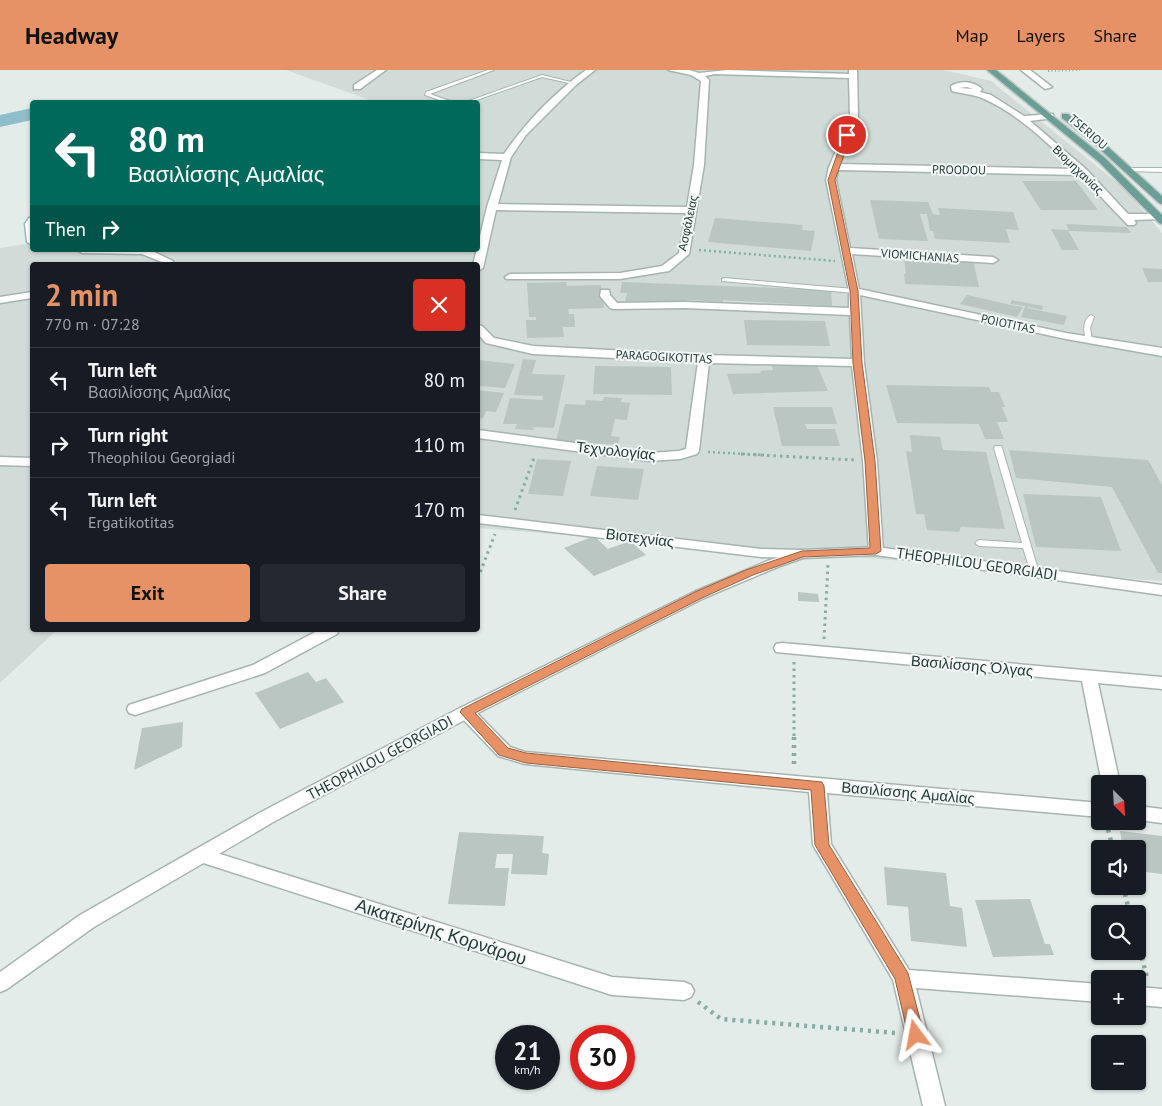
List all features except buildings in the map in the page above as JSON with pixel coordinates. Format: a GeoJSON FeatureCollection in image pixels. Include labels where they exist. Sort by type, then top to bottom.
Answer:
{"type":"FeatureCollection","features":[{"type":"Feature","properties":{"kind":"main road","name":"TSERIOU"},"geometry":{"type":"LineString","coordinates":[[991,70],[1050,116],[1112,169],[1160,219]]}},
{"type":"Feature","properties":{"kind":"main road","name":"TSERIOU"},"geometry":{"type":"LineString","coordinates":[[1005,70],[1094,139],[1162,201]]}},
{"type":"Feature","properties":{"kind":"street"},"geometry":{"type":"LineString","coordinates":[[357,87],[382,70]]}},
{"type":"Feature","properties":{"kind":"street"},"geometry":{"type":"LineString","coordinates":[[479,262],[492,208],[507,157],[523,133],[573,83],[591,70]]}},
{"type":"Feature","properties":{"kind":"street"},"geometry":{"type":"LineString","coordinates":[[672,70],[699,75],[715,72],[853,73],[854,118],[834,167],[831,180],[854,291],[858,363],[870,461],[876,551]]}},
{"type":"Feature","properties":{"kind":"street"},"geometry":{"type":"LineString","coordinates":[[1026,71],[1048,87]]}},
{"type":"Feature","properties":{"kind":"street","name":"Ασφάλειας"},"geometry":{"type":"LineString","coordinates":[[510,277],[620,276],[665,268],[684,254],[699,165],[705,80],[699,75]]}},
{"type":"Feature","properties":{"kind":"street","name":"Βιομηχανίας"},"geometry":{"type":"LineString","coordinates":[[976,91],[1022,119],[1084,172],[1129,220],[1160,219]]}},
{"type":"Feature","properties":{"kind":"street"},"geometry":{"type":"LineString","coordinates":[[1022,119],[1050,116]]}},
{"type":"Feature","properties":{"kind":"street"},"geometry":{"type":"LineString","coordinates":[[480,156],[507,157]]}},
{"type":"Feature","properties":{"kind":"street","name":"PROODOU"},"geometry":{"type":"LineString","coordinates":[[834,167],[1084,172]]}},
{"type":"Feature","properties":{"kind":"street"},"geometry":{"type":"LineString","coordinates":[[492,208],[692,210]]}},
{"type":"Feature","properties":{"kind":"street"},"geometry":{"type":"LineString","coordinates":[[156,253],[168,262]]}},
{"type":"Feature","properties":{"kind":"street","name":"VIOMICHANIAS"},"geometry":{"type":"LineString","coordinates":[[847,257],[993,260]]}},
{"type":"Feature","properties":{"kind":"street","name":"POIOTITAS"},"geometry":{"type":"LineString","coordinates":[[854,291],[1089,340],[1162,352]]}},
{"type":"Feature","properties":{"kind":"street"},"geometry":{"type":"LineString","coordinates":[[605,292],[605,296],[614,306],[685,306],[855,312]]}},
{"type":"Feature","properties":{"kind":"street"},"geometry":{"type":"LineString","coordinates":[[0,300],[30,296]]}},
{"type":"Feature","properties":{"kind":"street","name":"PARAGOGIKOTITAS"},"geometry":{"type":"LineString","coordinates":[[480,330],[490,341],[533,350],[704,359],[858,363]]}},
{"type":"Feature","properties":{"kind":"street"},"geometry":{"type":"LineString","coordinates":[[692,451],[704,359]]}},
{"type":"Feature","properties":{"kind":"street","name":"Τεχνολογίας"},"geometry":{"type":"LineString","coordinates":[[480,434],[649,457],[692,451]]}},
{"type":"Feature","properties":{"kind":"street"},"geometry":{"type":"LineString","coordinates":[[0,460],[30,462]]}},
{"type":"Feature","properties":{"kind":"street","name":"Βιοτεχνίας"},"geometry":{"type":"LineString","coordinates":[[480,519],[761,553],[802,554]]}},
{"type":"Feature","properties":{"kind":"street","name":"THEOPHILOU GEORGIADI"},"geometry":{"type":"LineString","coordinates":[[0,983],[87,921],[269,816],[466,712],[700,595],[750,572],[802,554],[876,551],[1162,590]]}},
{"type":"Feature","properties":{"kind":"street"},"geometry":{"type":"LineString","coordinates":[[135,708],[259,668],[327,632]]}},
{"type":"Feature","properties":{"kind":"street","name":"Βασιλίσσης Όλγας"},"geometry":{"type":"LineString","coordinates":[[788,648],[1162,683]]}},
{"type":"Feature","properties":{"kind":"street"},"geometry":{"type":"LineString","coordinates":[[1089,677],[1109,775]]}},
{"type":"Feature","properties":{"kind":"street","name":"Βασιλίσσης Αμαλίας"},"geometry":{"type":"LineString","coordinates":[[466,712],[504,752],[526,758],[794,784],[1091,809]]}},
{"type":"Feature","properties":{"kind":"street"},"geometry":{"type":"LineString","coordinates":[[818,786],[822,845],[902,978],[934,1106]]}},
{"type":"Feature","properties":{"kind":"street"},"geometry":{"type":"LineString","coordinates":[[1146,814],[1162,816]]}},
{"type":"Feature","properties":{"kind":"street","name":"Αικατερίνης Κορνάρου"},"geometry":{"type":"LineString","coordinates":[[201,855],[612,986],[684,991]]}},
{"type":"Feature","properties":{"kind":"street"},"geometry":{"type":"LineString","coordinates":[[902,978],[1091,992]]}},
{"type":"Feature","properties":{"kind":"lane"},"geometry":{"type":"LineString","coordinates":[[441,100],[427,96],[428,93],[492,70]]}},
{"type":"Feature","properties":{"kind":"lane"},"geometry":{"type":"LineString","coordinates":[[474,100],[542,76],[573,83]]}},
{"type":"Feature","properties":{"kind":"lane"},"geometry":{"type":"LineString","coordinates":[[1128,169],[1162,170]]}},
{"type":"Feature","properties":{"kind":"lane"},"geometry":{"type":"LineString","coordinates":[[724,280],[854,291]]}},
{"type":"Feature","properties":{"kind":"lane"},"geometry":{"type":"LineString","coordinates":[[1089,340],[1087,328],[1091,317]]}},
{"type":"Feature","properties":{"kind":"lane"},"geometry":{"type":"LineString","coordinates":[[998,448],[1035,572]]}},
{"type":"Feature","properties":{"kind":"lane"},"geometry":{"type":"LineString","coordinates":[[979,543],[1027,546]]}},
{"type":"Feature","properties":{"kind":"path"},"geometry":{"type":"LineString","coordinates":[[1026,71],[1080,70]]}},
{"type":"Feature","properties":{"kind":"path"},"geometry":{"type":"LineString","coordinates":[[685,249],[847,257]]}},
{"type":"Feature","properties":{"kind":"path"},"geometry":{"type":"LineString","coordinates":[[480,574],[540,442]]}},
{"type":"Feature","properties":{"kind":"path"},"geometry":{"type":"LineString","coordinates":[[692,451],[870,461]]}},
{"type":"Feature","properties":{"kind":"path"},"geometry":{"type":"LineString","coordinates":[[823,652],[829,552]]}},
{"type":"Feature","properties":{"kind":"path"},"geometry":{"type":"LineString","coordinates":[[788,648],[794,784]]}},
{"type":"Feature","properties":{"kind":"path"},"geometry":{"type":"LineString","coordinates":[[1142,960],[1150,997]]}},
{"type":"Feature","properties":{"kind":"path"},"geometry":{"type":"LineString","coordinates":[[684,991],[721,1019],[916,1035]]}},
{"type":"Feature","properties":{"kind":"shaded area"},"geometry":{"type":"Polygon","coordinates":[[[286,70],[944,70],[991,81],[1125,189],[1162,233],[1162,581],[480,528],[480,262],[30,262],[30,632],[55,632],[0,683],[0,248],[30,243],[30,252],[480,252],[480,100],[369,100],[286,70]]]}},
{"type":"Feature","properties":{"kind":"waterway"},"geometry":{"type":"LineString","coordinates":[[0,121],[30,114]]}},
{"type":"Feature","properties":{"kind":"route"},"geometry":{"type":"LineString","coordinates":[[847,135],[834,167],[831,180],[854,291],[858,363],[870,461],[876,551],[802,554],[750,572],[466,712],[504,752],[526,758],[818,786],[822,845],[902,978],[916,1035]]}}]}
